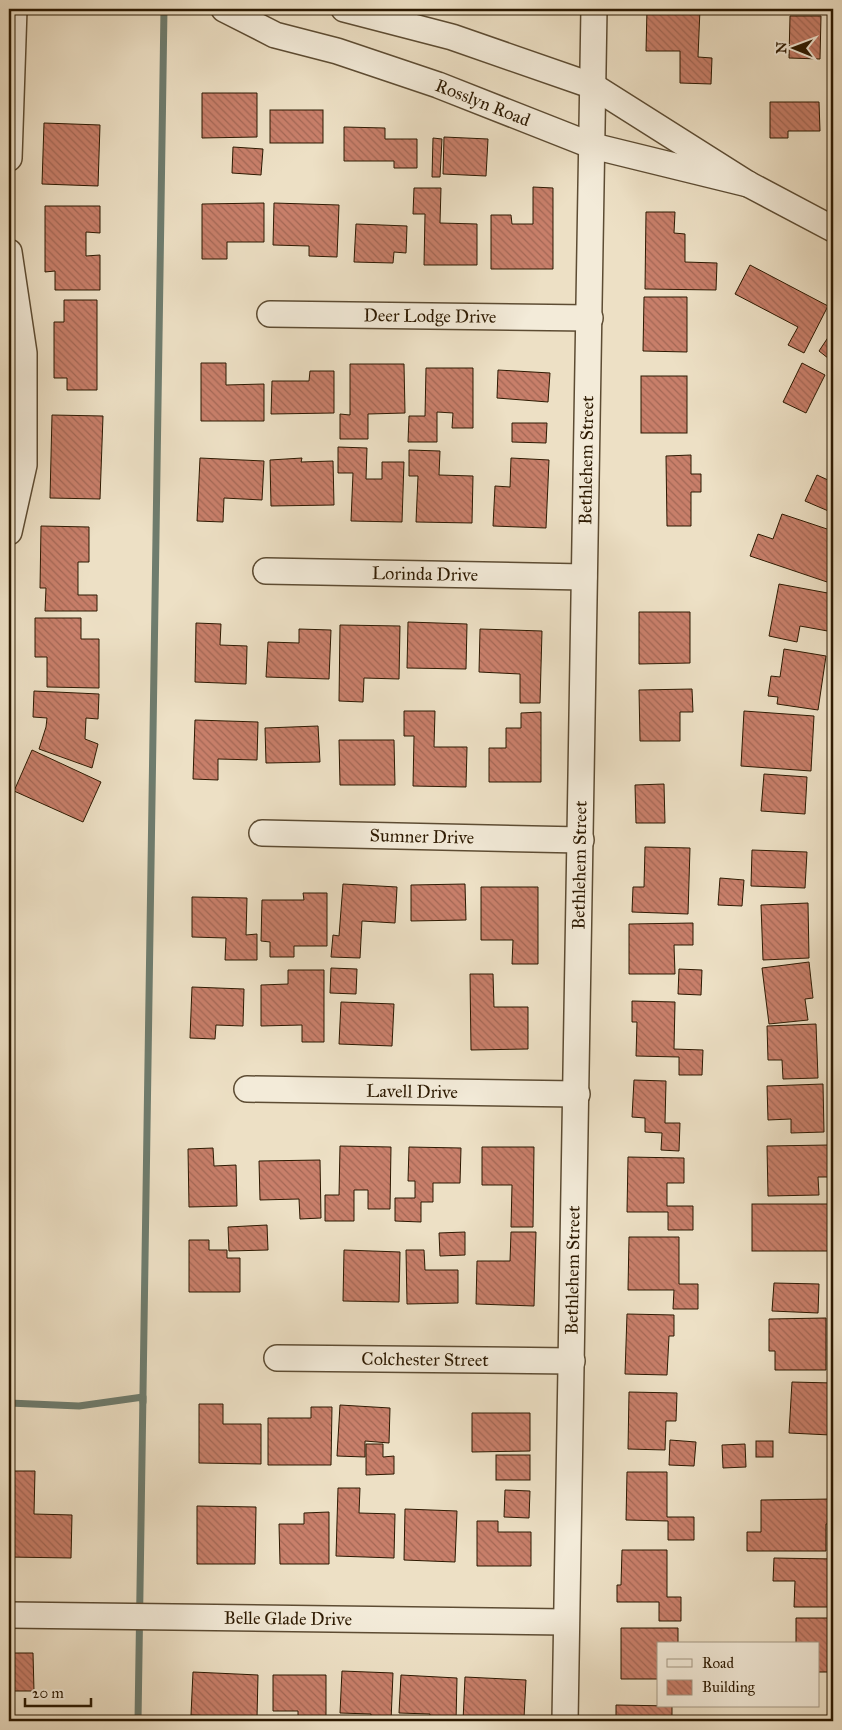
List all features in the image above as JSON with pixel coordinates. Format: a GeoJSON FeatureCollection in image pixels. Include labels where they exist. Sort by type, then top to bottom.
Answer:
{"type":"FeatureCollection","features":[{"type":"Feature","properties":{"kind":"street"},"geometry":{"type":"LineString","coordinates":[[9,158],[14,9]]}},
{"type":"Feature","properties":{"kind":"street","name":"Rosslyn Road"},"geometry":{"type":"LineString","coordinates":[[224,9],[275,35],[337,52],[438,85],[593,146],[748,184]]}},
{"type":"Feature","properties":{"kind":"street","name":"Rosslyn Road"},"geometry":{"type":"LineString","coordinates":[[344,9],[452,37],[593,86],[748,184],[833,229]]}},
{"type":"Feature","properties":{"kind":"street","name":"Bethlehem Street"},"geometry":{"type":"LineString","coordinates":[[565,1721],[594,9]]}},
{"type":"Feature","properties":{"kind":"street"},"geometry":{"type":"LineString","coordinates":[[9,252],[24,353],[24,465],[9,532]]}},
{"type":"Feature","properties":{"kind":"street","name":"Deer Lodge Drive"},"geometry":{"type":"LineString","coordinates":[[270,314],[590,318]]}},
{"type":"Feature","properties":{"kind":"street","name":"Lorinda Drive"},"geometry":{"type":"LineString","coordinates":[[266,571],[584,577]]}},
{"type":"Feature","properties":{"kind":"street","name":"Sumner Drive"},"geometry":{"type":"LineString","coordinates":[[262,833],[581,840]]}},
{"type":"Feature","properties":{"kind":"street","name":"Lavell Drive"},"geometry":{"type":"LineString","coordinates":[[247,1089],[577,1094]]}},
{"type":"Feature","properties":{"kind":"street","name":"Colchester Street"},"geometry":{"type":"LineString","coordinates":[[277,1358],[572,1361]]}},
{"type":"Feature","properties":{"kind":"street","name":"Belle Glade Drive"},"geometry":{"type":"LineString","coordinates":[[9,1615],[566,1622]]}},
{"type":"Feature","properties":{"kind":"building"},"geometry":{"type":"Polygon","coordinates":[[[647,9],[700,9],[698,57],[712,58],[711,84],[680,83],[680,51],[646,51],[647,9]]]}},
{"type":"Feature","properties":{"kind":"building"},"geometry":{"type":"Polygon","coordinates":[[[790,16],[821,16],[820,59],[789,58],[790,16]]]}},
{"type":"Feature","properties":{"kind":"building"},"geometry":{"type":"Polygon","coordinates":[[[202,93],[257,93],[257,137],[202,138],[202,93]]]}},
{"type":"Feature","properties":{"kind":"building"},"geometry":{"type":"Polygon","coordinates":[[[770,102],[819,102],[820,131],[788,131],[788,138],[770,138],[770,102]]]}},
{"type":"Feature","properties":{"kind":"building"},"geometry":{"type":"Polygon","coordinates":[[[270,110],[323,110],[323,143],[270,143],[270,110]]]}},
{"type":"Feature","properties":{"kind":"building"},"geometry":{"type":"Polygon","coordinates":[[[44,123],[100,125],[98,186],[42,184],[44,123]]]}},
{"type":"Feature","properties":{"kind":"building"},"geometry":{"type":"Polygon","coordinates":[[[344,127],[385,128],[385,139],[417,139],[417,168],[394,168],[394,161],[344,161],[344,127]]]}},
{"type":"Feature","properties":{"kind":"building"},"geometry":{"type":"Polygon","coordinates":[[[444,137],[488,139],[486,176],[443,174],[444,137]]]}},
{"type":"Feature","properties":{"kind":"building"},"geometry":{"type":"Polygon","coordinates":[[[433,138],[442,139],[440,177],[432,177],[433,138]]]}},
{"type":"Feature","properties":{"kind":"building"},"geometry":{"type":"Polygon","coordinates":[[[233,147],[263,149],[261,175],[232,173],[233,147]]]}},
{"type":"Feature","properties":{"kind":"building"},"geometry":{"type":"Polygon","coordinates":[[[533,187],[553,188],[553,269],[491,269],[491,215],[511,215],[512,224],[533,224],[533,187]]]}},
{"type":"Feature","properties":{"kind":"building"},"geometry":{"type":"Polygon","coordinates":[[[414,188],[441,188],[440,223],[477,224],[477,265],[424,265],[425,214],[413,214],[414,188]]]}},
{"type":"Feature","properties":{"kind":"building"},"geometry":{"type":"Polygon","coordinates":[[[264,203],[264,242],[227,242],[227,259],[202,259],[202,204],[264,203]]]}},
{"type":"Feature","properties":{"kind":"building"},"geometry":{"type":"Polygon","coordinates":[[[274,203],[339,205],[337,257],[309,256],[309,246],[273,245],[274,203]]]}},
{"type":"Feature","properties":{"kind":"building"},"geometry":{"type":"Polygon","coordinates":[[[45,206],[100,206],[100,233],[86,232],[86,256],[100,255],[100,290],[55,290],[55,271],[45,272],[45,206]]]}},
{"type":"Feature","properties":{"kind":"building"},"geometry":{"type":"Polygon","coordinates":[[[646,212],[675,212],[674,233],[685,234],[685,262],[717,263],[716,290],[645,289],[646,212]]]}},
{"type":"Feature","properties":{"kind":"building"},"geometry":{"type":"Polygon","coordinates":[[[356,224],[407,226],[406,253],[394,252],[393,263],[354,262],[356,224]]]}},
{"type":"Feature","properties":{"kind":"building"},"geometry":{"type":"Polygon","coordinates":[[[750,265],[828,306],[804,353],[788,345],[798,327],[735,294],[750,265]]]}},
{"type":"Feature","properties":{"kind":"building"},"geometry":{"type":"Polygon","coordinates":[[[644,297],[687,297],[687,352],[643,351],[644,297]]]}},
{"type":"Feature","properties":{"kind":"building"},"geometry":{"type":"Polygon","coordinates":[[[64,300],[97,300],[97,390],[67,390],[67,378],[54,378],[54,322],[64,322],[64,300]]]}},
{"type":"Feature","properties":{"kind":"building"},"geometry":{"type":"Polygon","coordinates":[[[833,330],[833,362],[819,351],[833,330]]]}},
{"type":"Feature","properties":{"kind":"building"},"geometry":{"type":"Polygon","coordinates":[[[201,363],[226,363],[226,385],[264,384],[264,421],[201,421],[201,363]]]}},
{"type":"Feature","properties":{"kind":"building"},"geometry":{"type":"Polygon","coordinates":[[[802,363],[825,375],[806,413],[783,402],[802,363]]]}},
{"type":"Feature","properties":{"kind":"building"},"geometry":{"type":"Polygon","coordinates":[[[350,364],[404,364],[405,413],[368,414],[368,439],[340,439],[340,414],[350,415],[350,364]]]}},
{"type":"Feature","properties":{"kind":"building"},"geometry":{"type":"Polygon","coordinates":[[[426,368],[473,368],[473,428],[452,428],[453,413],[437,412],[437,442],[408,442],[409,416],[425,416],[426,368]]]}},
{"type":"Feature","properties":{"kind":"building"},"geometry":{"type":"Polygon","coordinates":[[[498,370],[550,373],[548,402],[497,398],[498,370]]]}},
{"type":"Feature","properties":{"kind":"building"},"geometry":{"type":"Polygon","coordinates":[[[310,371],[334,371],[334,413],[271,414],[272,381],[309,381],[310,371]]]}},
{"type":"Feature","properties":{"kind":"building"},"geometry":{"type":"Polygon","coordinates":[[[641,376],[687,376],[687,433],[641,433],[641,376]]]}},
{"type":"Feature","properties":{"kind":"building"},"geometry":{"type":"Polygon","coordinates":[[[52,415],[103,416],[100,499],[50,498],[52,415]]]}},
{"type":"Feature","properties":{"kind":"building"},"geometry":{"type":"Polygon","coordinates":[[[512,423],[547,423],[546,443],[512,442],[512,423]]]}},
{"type":"Feature","properties":{"kind":"building"},"geometry":{"type":"Polygon","coordinates":[[[338,447],[367,448],[366,479],[382,479],[382,462],[404,462],[402,522],[351,521],[353,473],[338,473],[338,447]]]}},
{"type":"Feature","properties":{"kind":"building"},"geometry":{"type":"Polygon","coordinates":[[[409,450],[440,451],[439,475],[473,476],[472,523],[416,522],[418,476],[409,476],[409,450]]]}},
{"type":"Feature","properties":{"kind":"building"},"geometry":{"type":"Polygon","coordinates":[[[691,455],[691,474],[701,474],[701,492],[691,492],[691,526],[667,526],[666,456],[691,455]]]}},
{"type":"Feature","properties":{"kind":"building"},"geometry":{"type":"Polygon","coordinates":[[[200,458],[264,461],[262,500],[224,498],[223,522],[197,521],[200,458]]]}},
{"type":"Feature","properties":{"kind":"building"},"geometry":{"type":"Polygon","coordinates":[[[302,458],[301,462],[333,461],[334,505],[271,506],[270,460],[302,458]]]}},
{"type":"Feature","properties":{"kind":"building"},"geometry":{"type":"Polygon","coordinates":[[[511,458],[549,460],[546,528],[493,526],[495,486],[510,487],[511,458]]]}},
{"type":"Feature","properties":{"kind":"building"},"geometry":{"type":"Polygon","coordinates":[[[833,469],[833,513],[805,501],[817,475],[828,480],[833,469]]]}},
{"type":"Feature","properties":{"kind":"building"},"geometry":{"type":"Polygon","coordinates":[[[782,514],[833,531],[833,584],[750,556],[758,534],[773,539],[782,514]]]}},
{"type":"Feature","properties":{"kind":"building"},"geometry":{"type":"Polygon","coordinates":[[[41,526],[89,527],[89,562],[78,562],[78,595],[97,595],[97,611],[45,611],[46,588],[40,588],[41,526]]]}},
{"type":"Feature","properties":{"kind":"building"},"geometry":{"type":"Polygon","coordinates":[[[779,584],[833,594],[833,632],[800,626],[797,642],[769,636],[779,584]]]}},
{"type":"Feature","properties":{"kind":"building"},"geometry":{"type":"Polygon","coordinates":[[[639,612],[690,612],[690,663],[639,664],[639,612]]]}},
{"type":"Feature","properties":{"kind":"building"},"geometry":{"type":"Polygon","coordinates":[[[35,618],[81,618],[81,639],[99,639],[99,688],[47,687],[47,657],[35,657],[35,618]]]}},
{"type":"Feature","properties":{"kind":"building"},"geometry":{"type":"Polygon","coordinates":[[[408,622],[467,624],[466,669],[407,668],[408,622]]]}},
{"type":"Feature","properties":{"kind":"building"},"geometry":{"type":"Polygon","coordinates":[[[196,623],[221,624],[220,645],[247,646],[246,684],[195,682],[196,623]]]}},
{"type":"Feature","properties":{"kind":"building"},"geometry":{"type":"Polygon","coordinates":[[[340,625],[400,626],[399,679],[364,678],[363,702],[339,701],[340,625]]]}},
{"type":"Feature","properties":{"kind":"building"},"geometry":{"type":"Polygon","coordinates":[[[299,629],[331,630],[329,679],[266,677],[268,642],[299,643],[299,629]]]}},
{"type":"Feature","properties":{"kind":"building"},"geometry":{"type":"Polygon","coordinates":[[[480,629],[542,631],[540,703],[520,703],[520,674],[479,672],[480,629]]]}},
{"type":"Feature","properties":{"kind":"building"},"geometry":{"type":"Polygon","coordinates":[[[784,649],[826,656],[818,710],[777,704],[778,697],[768,696],[771,676],[780,677],[784,649]]]}},
{"type":"Feature","properties":{"kind":"building"},"geometry":{"type":"Polygon","coordinates":[[[692,689],[693,712],[680,712],[680,741],[640,741],[639,690],[692,689]]]}},
{"type":"Feature","properties":{"kind":"building"},"geometry":{"type":"Polygon","coordinates":[[[34,691],[99,694],[98,719],[86,718],[85,739],[98,744],[92,768],[39,749],[47,718],[33,717],[34,691]]]}},
{"type":"Feature","properties":{"kind":"building"},"geometry":{"type":"Polygon","coordinates":[[[404,711],[435,711],[434,747],[467,747],[466,787],[413,786],[414,736],[404,736],[404,711]]]}},
{"type":"Feature","properties":{"kind":"building"},"geometry":{"type":"Polygon","coordinates":[[[744,711],[814,716],[811,771],[741,766],[744,711]]]}},
{"type":"Feature","properties":{"kind":"building"},"geometry":{"type":"Polygon","coordinates":[[[541,712],[541,782],[489,782],[489,748],[506,748],[506,728],[521,728],[521,713],[541,712]]]}},
{"type":"Feature","properties":{"kind":"building"},"geometry":{"type":"Polygon","coordinates":[[[195,720],[258,722],[257,760],[218,759],[218,780],[193,779],[195,720]]]}},
{"type":"Feature","properties":{"kind":"building"},"geometry":{"type":"Polygon","coordinates":[[[318,726],[320,762],[266,763],[265,728],[318,726]]]}},
{"type":"Feature","properties":{"kind":"building"},"geometry":{"type":"Polygon","coordinates":[[[339,740],[394,740],[395,785],[340,785],[339,740]]]}},
{"type":"Feature","properties":{"kind":"building"},"geometry":{"type":"Polygon","coordinates":[[[32,750],[101,782],[83,822],[14,791],[32,750]]]}},
{"type":"Feature","properties":{"kind":"building"},"geometry":{"type":"Polygon","coordinates":[[[764,774],[807,777],[805,814],[761,811],[764,774]]]}},
{"type":"Feature","properties":{"kind":"building"},"geometry":{"type":"Polygon","coordinates":[[[664,784],[665,823],[636,823],[635,785],[664,784]]]}},
{"type":"Feature","properties":{"kind":"building"},"geometry":{"type":"Polygon","coordinates":[[[645,847],[690,848],[688,914],[632,912],[633,887],[644,887],[645,847]]]}},
{"type":"Feature","properties":{"kind":"building"},"geometry":{"type":"Polygon","coordinates":[[[752,850],[807,852],[805,888],[751,886],[752,850]]]}},
{"type":"Feature","properties":{"kind":"building"},"geometry":{"type":"Polygon","coordinates":[[[720,878],[744,880],[742,906],[718,905],[720,878]]]}},
{"type":"Feature","properties":{"kind":"building"},"geometry":{"type":"Polygon","coordinates":[[[343,884],[397,887],[395,923],[362,921],[360,958],[331,957],[333,935],[339,936],[343,884]]]}},
{"type":"Feature","properties":{"kind":"building"},"geometry":{"type":"Polygon","coordinates":[[[465,884],[466,920],[411,921],[411,885],[465,884]]]}},
{"type":"Feature","properties":{"kind":"building"},"geometry":{"type":"Polygon","coordinates":[[[481,887],[538,887],[538,964],[512,964],[513,940],[481,940],[481,887]]]}},
{"type":"Feature","properties":{"kind":"building"},"geometry":{"type":"Polygon","coordinates":[[[303,893],[327,893],[327,946],[294,946],[294,957],[270,957],[270,942],[261,941],[262,900],[304,900],[303,893]]]}},
{"type":"Feature","properties":{"kind":"building"},"geometry":{"type":"Polygon","coordinates":[[[192,897],[247,898],[246,935],[257,934],[257,960],[225,960],[226,938],[192,937],[192,897]]]}},
{"type":"Feature","properties":{"kind":"building"},"geometry":{"type":"Polygon","coordinates":[[[808,903],[809,958],[763,960],[761,905],[808,903]]]}},
{"type":"Feature","properties":{"kind":"building"},"geometry":{"type":"Polygon","coordinates":[[[693,923],[693,945],[674,945],[675,974],[629,974],[629,924],[693,923]]]}},
{"type":"Feature","properties":{"kind":"building"},"geometry":{"type":"Polygon","coordinates":[[[809,962],[813,998],[805,999],[808,1020],[769,1024],[762,968],[809,962]]]}},
{"type":"Feature","properties":{"kind":"building"},"geometry":{"type":"Polygon","coordinates":[[[331,968],[357,969],[356,994],[330,993],[331,968]]]}},
{"type":"Feature","properties":{"kind":"building"},"geometry":{"type":"Polygon","coordinates":[[[679,969],[702,970],[701,995],[678,994],[679,969]]]}},
{"type":"Feature","properties":{"kind":"building"},"geometry":{"type":"Polygon","coordinates":[[[288,970],[324,970],[324,1042],[302,1042],[302,1025],[261,1026],[261,985],[288,984],[288,970]]]}},
{"type":"Feature","properties":{"kind":"building"},"geometry":{"type":"Polygon","coordinates":[[[470,974],[493,974],[494,1007],[528,1007],[528,1049],[471,1050],[470,974]]]}},
{"type":"Feature","properties":{"kind":"building"},"geometry":{"type":"Polygon","coordinates":[[[192,987],[244,989],[243,1026],[216,1025],[215,1039],[190,1038],[192,987]]]}},
{"type":"Feature","properties":{"kind":"building"},"geometry":{"type":"Polygon","coordinates":[[[632,1001],[675,1002],[674,1049],[703,1050],[702,1075],[679,1075],[679,1057],[636,1056],[637,1022],[632,1022],[632,1001]]]}},
{"type":"Feature","properties":{"kind":"building"},"geometry":{"type":"Polygon","coordinates":[[[341,1002],[394,1004],[392,1046],[339,1044],[341,1002]]]}},
{"type":"Feature","properties":{"kind":"building"},"geometry":{"type":"Polygon","coordinates":[[[816,1024],[818,1078],[783,1079],[782,1060],[768,1060],[767,1026],[816,1024]]]}},
{"type":"Feature","properties":{"kind":"building"},"geometry":{"type":"Polygon","coordinates":[[[634,1080],[666,1081],[665,1123],[680,1123],[679,1151],[661,1150],[662,1133],[645,1132],[645,1118],[632,1117],[634,1080]]]}},
{"type":"Feature","properties":{"kind":"building"},"geometry":{"type":"Polygon","coordinates":[[[823,1084],[824,1132],[791,1133],[791,1119],[768,1120],[767,1086],[823,1084]]]}},
{"type":"Feature","properties":{"kind":"building"},"geometry":{"type":"Polygon","coordinates":[[[829,1145],[830,1177],[818,1177],[819,1195],[768,1196],[767,1146],[829,1145]]]}},
{"type":"Feature","properties":{"kind":"building"},"geometry":{"type":"Polygon","coordinates":[[[340,1146],[391,1147],[390,1209],[368,1209],[368,1190],[354,1190],[354,1221],[325,1221],[325,1195],[339,1195],[340,1146]]]}},
{"type":"Feature","properties":{"kind":"building"},"geometry":{"type":"Polygon","coordinates":[[[409,1147],[461,1148],[460,1183],[433,1183],[433,1202],[421,1202],[421,1222],[395,1221],[395,1198],[415,1198],[415,1181],[408,1181],[409,1147]]]}},
{"type":"Feature","properties":{"kind":"building"},"geometry":{"type":"Polygon","coordinates":[[[482,1147],[534,1147],[533,1227],[511,1227],[512,1185],[482,1185],[482,1147]]]}},
{"type":"Feature","properties":{"kind":"building"},"geometry":{"type":"Polygon","coordinates":[[[213,1148],[214,1166],[236,1165],[237,1206],[189,1207],[188,1149],[213,1148]]]}},
{"type":"Feature","properties":{"kind":"building"},"geometry":{"type":"Polygon","coordinates":[[[628,1157],[684,1158],[684,1183],[667,1183],[667,1206],[693,1206],[693,1230],[668,1230],[668,1212],[627,1212],[628,1157]]]}},
{"type":"Feature","properties":{"kind":"building"},"geometry":{"type":"Polygon","coordinates":[[[320,1160],[321,1218],[300,1219],[299,1199],[260,1200],[259,1161],[320,1160]]]}},
{"type":"Feature","properties":{"kind":"building"},"geometry":{"type":"Polygon","coordinates":[[[752,1204],[830,1204],[830,1251],[752,1251],[752,1204]]]}},
{"type":"Feature","properties":{"kind":"building"},"geometry":{"type":"Polygon","coordinates":[[[267,1225],[268,1250],[229,1251],[228,1227],[267,1225]]]}},
{"type":"Feature","properties":{"kind":"building"},"geometry":{"type":"Polygon","coordinates":[[[465,1232],[465,1255],[440,1256],[439,1233],[465,1232]]]}},
{"type":"Feature","properties":{"kind":"building"},"geometry":{"type":"Polygon","coordinates":[[[511,1232],[536,1232],[534,1306],[476,1304],[477,1261],[510,1261],[511,1232]]]}},
{"type":"Feature","properties":{"kind":"building"},"geometry":{"type":"Polygon","coordinates":[[[629,1237],[679,1237],[679,1284],[698,1284],[698,1309],[673,1309],[674,1290],[628,1290],[629,1237]]]}},
{"type":"Feature","properties":{"kind":"building"},"geometry":{"type":"Polygon","coordinates":[[[189,1240],[209,1240],[209,1250],[227,1250],[227,1258],[240,1258],[240,1292],[189,1292],[189,1240]]]}},
{"type":"Feature","properties":{"kind":"building"},"geometry":{"type":"Polygon","coordinates":[[[344,1250],[400,1252],[399,1302],[343,1301],[344,1250]]]}},
{"type":"Feature","properties":{"kind":"building"},"geometry":{"type":"Polygon","coordinates":[[[406,1250],[424,1250],[425,1270],[458,1270],[458,1303],[407,1304],[406,1250]]]}},
{"type":"Feature","properties":{"kind":"building"},"geometry":{"type":"Polygon","coordinates":[[[774,1283],[819,1284],[818,1313],[772,1311],[774,1283]]]}},
{"type":"Feature","properties":{"kind":"building"},"geometry":{"type":"Polygon","coordinates":[[[627,1314],[674,1315],[674,1336],[669,1336],[667,1375],[625,1374],[627,1314]]]}},
{"type":"Feature","properties":{"kind":"building"},"geometry":{"type":"Polygon","coordinates":[[[826,1318],[826,1370],[775,1370],[775,1351],[769,1351],[769,1319],[826,1318]]]}},
{"type":"Feature","properties":{"kind":"building"},"geometry":{"type":"Polygon","coordinates":[[[792,1382],[832,1383],[830,1435],[789,1433],[792,1382]]]}},
{"type":"Feature","properties":{"kind":"building"},"geometry":{"type":"Polygon","coordinates":[[[629,1392],[677,1393],[676,1421],[666,1421],[665,1450],[628,1449],[629,1392]]]}},
{"type":"Feature","properties":{"kind":"building"},"geometry":{"type":"Polygon","coordinates":[[[199,1404],[223,1404],[223,1424],[261,1424],[261,1464],[199,1463],[199,1404]]]}},
{"type":"Feature","properties":{"kind":"building"},"geometry":{"type":"Polygon","coordinates":[[[340,1405],[390,1408],[389,1443],[365,1441],[365,1457],[337,1456],[340,1405]]]}},
{"type":"Feature","properties":{"kind":"building"},"geometry":{"type":"Polygon","coordinates":[[[311,1407],[332,1407],[331,1465],[268,1465],[268,1418],[311,1418],[311,1407]]]}},
{"type":"Feature","properties":{"kind":"building"},"geometry":{"type":"Polygon","coordinates":[[[472,1413],[530,1413],[530,1451],[472,1452],[472,1413]]]}},
{"type":"Feature","properties":{"kind":"building"},"geometry":{"type":"Polygon","coordinates":[[[670,1440],[696,1442],[694,1466],[669,1465],[670,1440]]]}},
{"type":"Feature","properties":{"kind":"building"},"geometry":{"type":"Polygon","coordinates":[[[756,1441],[773,1441],[773,1457],[756,1457],[756,1441]]]}},
{"type":"Feature","properties":{"kind":"building"},"geometry":{"type":"Polygon","coordinates":[[[366,1444],[383,1444],[383,1457],[394,1456],[394,1474],[366,1475],[366,1444]]]}},
{"type":"Feature","properties":{"kind":"building"},"geometry":{"type":"Polygon","coordinates":[[[745,1444],[746,1467],[723,1468],[722,1445],[745,1444]]]}},
{"type":"Feature","properties":{"kind":"building"},"geometry":{"type":"Polygon","coordinates":[[[496,1455],[530,1455],[530,1480],[496,1480],[496,1455]]]}},
{"type":"Feature","properties":{"kind":"building"},"geometry":{"type":"Polygon","coordinates":[[[9,1471],[35,1471],[34,1514],[72,1515],[71,1558],[9,1557],[9,1471]]]}},
{"type":"Feature","properties":{"kind":"building"},"geometry":{"type":"Polygon","coordinates":[[[627,1472],[667,1472],[667,1517],[694,1517],[694,1540],[668,1540],[668,1521],[626,1520],[627,1472]]]}},
{"type":"Feature","properties":{"kind":"building"},"geometry":{"type":"Polygon","coordinates":[[[338,1488],[360,1488],[359,1513],[395,1514],[394,1558],[336,1556],[338,1488]]]}},
{"type":"Feature","properties":{"kind":"building"},"geometry":{"type":"Polygon","coordinates":[[[505,1490],[530,1491],[529,1518],[504,1517],[505,1490]]]}},
{"type":"Feature","properties":{"kind":"building"},"geometry":{"type":"Polygon","coordinates":[[[832,1499],[832,1524],[826,1524],[826,1551],[747,1551],[747,1532],[761,1532],[761,1500],[832,1499]]]}},
{"type":"Feature","properties":{"kind":"building"},"geometry":{"type":"Polygon","coordinates":[[[197,1506],[256,1507],[255,1564],[197,1564],[197,1506]]]}},
{"type":"Feature","properties":{"kind":"building"},"geometry":{"type":"Polygon","coordinates":[[[405,1509],[457,1511],[455,1562],[404,1560],[405,1509]]]}},
{"type":"Feature","properties":{"kind":"building"},"geometry":{"type":"Polygon","coordinates":[[[329,1512],[329,1564],[280,1564],[279,1524],[304,1524],[304,1513],[329,1512]]]}},
{"type":"Feature","properties":{"kind":"building"},"geometry":{"type":"Polygon","coordinates":[[[477,1521],[498,1521],[498,1532],[531,1532],[531,1566],[477,1566],[477,1521]]]}},
{"type":"Feature","properties":{"kind":"building"},"geometry":{"type":"Polygon","coordinates":[[[622,1550],[667,1550],[667,1597],[681,1597],[681,1621],[659,1621],[659,1602],[617,1602],[617,1585],[621,1585],[622,1550]]]}},
{"type":"Feature","properties":{"kind":"building"},"geometry":{"type":"Polygon","coordinates":[[[774,1558],[833,1559],[833,1607],[794,1607],[795,1581],[773,1581],[774,1558]]]}},
{"type":"Feature","properties":{"kind":"building"},"geometry":{"type":"Polygon","coordinates":[[[796,1618],[833,1618],[833,1672],[820,1672],[820,1642],[796,1642],[796,1618]]]}},
{"type":"Feature","properties":{"kind":"building"},"geometry":{"type":"Polygon","coordinates":[[[621,1628],[678,1628],[678,1642],[657,1642],[657,1679],[621,1679],[621,1628]]]}},
{"type":"Feature","properties":{"kind":"building"},"geometry":{"type":"Polygon","coordinates":[[[9,1653],[33,1653],[34,1691],[9,1691],[9,1653]]]}},
{"type":"Feature","properties":{"kind":"building"},"geometry":{"type":"Polygon","coordinates":[[[342,1671],[393,1673],[391,1721],[371,1721],[371,1714],[340,1713],[342,1671]]]}},
{"type":"Feature","properties":{"kind":"building"},"geometry":{"type":"Polygon","coordinates":[[[193,1672],[258,1675],[257,1718],[191,1715],[193,1672]]]}},
{"type":"Feature","properties":{"kind":"building"},"geometry":{"type":"Polygon","coordinates":[[[273,1675],[326,1675],[326,1721],[298,1721],[298,1711],[273,1711],[273,1675]]]}},
{"type":"Feature","properties":{"kind":"building"},"geometry":{"type":"Polygon","coordinates":[[[401,1675],[457,1678],[456,1721],[429,1721],[430,1714],[399,1713],[401,1675]]]}},
{"type":"Feature","properties":{"kind":"building"},"geometry":{"type":"Polygon","coordinates":[[[465,1677],[526,1680],[524,1718],[486,1716],[486,1721],[463,1721],[465,1677]]]}},
{"type":"Feature","properties":{"kind":"building"},"geometry":{"type":"Polygon","coordinates":[[[616,1705],[672,1708],[672,1721],[616,1721],[616,1705]]]}},
{"type":"Feature","properties":{"kind":"waterway"},"geometry":{"type":"LineString","coordinates":[[138,1721],[164,9]]}},
{"type":"Feature","properties":{"kind":"waterway"},"geometry":{"type":"LineString","coordinates":[[9,1403],[79,1406],[143,1397],[143,1402]]}}]}
